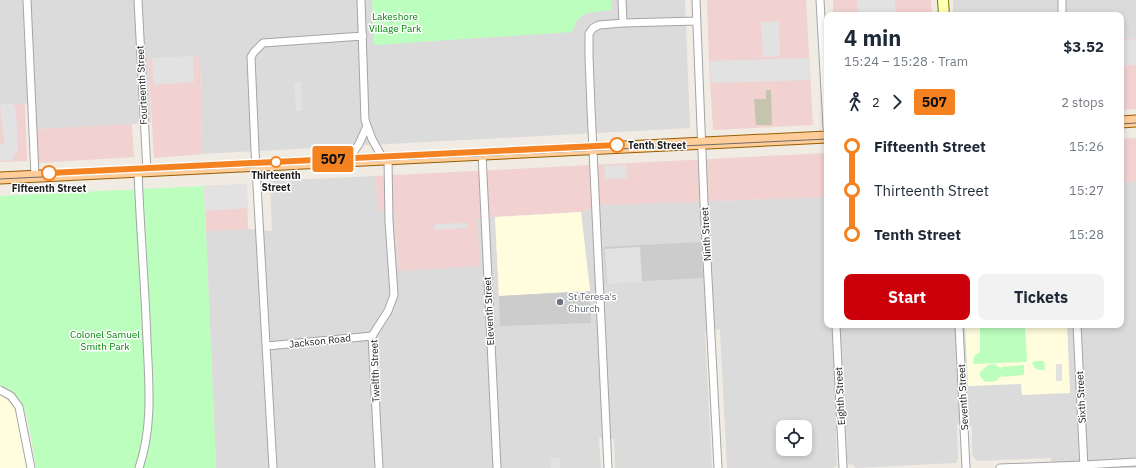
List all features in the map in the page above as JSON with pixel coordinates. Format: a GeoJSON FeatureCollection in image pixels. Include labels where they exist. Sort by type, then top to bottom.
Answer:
{"type":"FeatureCollection","features":[{"type":"Feature","properties":{"kind":"main road"},"geometry":{"type":"LineString","coordinates":[[943,0],[944,12]]}},
{"type":"Feature","properties":{"kind":"main road"},"geometry":{"type":"LineString","coordinates":[[1124,122],[1136,121]]}},
{"type":"Feature","properties":{"kind":"main road"},"geometry":{"type":"LineString","coordinates":[[0,178],[824,137]]}},
{"type":"Feature","properties":{"kind":"street"},"geometry":{"type":"LineString","coordinates":[[27,0],[35,176]]}},
{"type":"Feature","properties":{"kind":"street","name":"Fourteenth Street"},"geometry":{"type":"LineString","coordinates":[[138,0],[149,396],[148,428],[144,452],[139,468]]}},
{"type":"Feature","properties":{"kind":"street","name":"Twelfth Street"},"geometry":{"type":"LineString","coordinates":[[361,0],[365,120],[385,159],[394,295],[388,311],[372,336],[379,468]]}},
{"type":"Feature","properties":{"kind":"street"},"geometry":{"type":"LineString","coordinates":[[622,0],[623,23]]}},
{"type":"Feature","properties":{"kind":"street","name":"Ninth Street"},"geometry":{"type":"LineString","coordinates":[[696,0],[718,468]]}},
{"type":"Feature","properties":{"kind":"street"},"geometry":{"type":"LineString","coordinates":[[820,0],[824,73]]}},
{"type":"Feature","properties":{"kind":"street"},"geometry":{"type":"LineString","coordinates":[[1062,0],[1062,12]]}},
{"type":"Feature","properties":{"kind":"street"},"geometry":{"type":"LineString","coordinates":[[608,468],[596,223],[589,34],[593,28],[599,25],[697,21]]}},
{"type":"Feature","properties":{"kind":"street"},"geometry":{"type":"LineString","coordinates":[[273,468],[251,57],[263,43],[363,36]]}},
{"type":"Feature","properties":{"kind":"street"},"geometry":{"type":"LineString","coordinates":[[348,160],[359,144],[367,126]]}},
{"type":"Feature","properties":{"kind":"street","name":"Eleventh Street"},"geometry":{"type":"LineString","coordinates":[[482,154],[497,468]]}},
{"type":"Feature","properties":{"kind":"street","name":"Eighth Street"},"geometry":{"type":"LineString","coordinates":[[836,328],[843,468]]}},
{"type":"Feature","properties":{"kind":"street","name":"Seventh Street"},"geometry":{"type":"LineString","coordinates":[[960,328],[966,468]]}},
{"type":"Feature","properties":{"kind":"street","name":"Sixth Street"},"geometry":{"type":"LineString","coordinates":[[1077,328],[1084,466]]}},
{"type":"Feature","properties":{"kind":"street","name":"Jackson Road"},"geometry":{"type":"LineString","coordinates":[[267,346],[372,336]]}},
{"type":"Feature","properties":{"kind":"street"},"geometry":{"type":"LineString","coordinates":[[0,390],[10,396],[19,407],[31,468]]}},
{"type":"Feature","properties":{"kind":"street"},"geometry":{"type":"LineString","coordinates":[[1000,468],[1084,466],[1136,462]]}},
{"type":"Feature","properties":{"kind":"shaded area"},"geometry":{"type":"Polygon","coordinates":[[[0,0],[685,0],[690,128],[202,154],[200,57],[148,59],[151,123],[36,129],[35,103],[0,105],[0,0]]]}},
{"type":"Feature","properties":{"kind":"shaded area"},"geometry":{"type":"Polygon","coordinates":[[[707,0],[806,0],[813,125],[713,130],[707,0]]]}},
{"type":"Feature","properties":{"kind":"shaded area"},"geometry":{"type":"Polygon","coordinates":[[[833,0],[931,0],[932,12],[833,12],[833,0]]]}},
{"type":"Feature","properties":{"kind":"shaded area"},"geometry":{"type":"Polygon","coordinates":[[[857,0],[895,0],[896,12],[858,12],[857,0]]]}},
{"type":"Feature","properties":{"kind":"shaded area"},"geometry":{"type":"Polygon","coordinates":[[[953,0],[1136,0],[1136,38],[1124,38],[1124,12],[953,12],[953,0]]]}},
{"type":"Feature","properties":{"kind":"shaded area"},"geometry":{"type":"Polygon","coordinates":[[[779,21],[780,56],[763,57],[761,22],[779,21]]]}},
{"type":"Feature","properties":{"kind":"shaded area"},"geometry":{"type":"Polygon","coordinates":[[[1124,38],[1136,38],[1136,109],[1124,110],[1124,38]]]}},
{"type":"Feature","properties":{"kind":"shaded area"},"geometry":{"type":"Polygon","coordinates":[[[1136,39],[1136,65],[1124,66],[1124,40],[1136,39]]]}},
{"type":"Feature","properties":{"kind":"shaded area"},"geometry":{"type":"Polygon","coordinates":[[[193,56],[194,82],[154,85],[152,58],[193,56]]]}},
{"type":"Feature","properties":{"kind":"shaded area"},"geometry":{"type":"Polygon","coordinates":[[[200,56],[202,154],[154,158],[148,59],[200,56]]]}},
{"type":"Feature","properties":{"kind":"shaded area"},"geometry":{"type":"Polygon","coordinates":[[[809,58],[811,80],[711,83],[710,61],[809,58]]]}},
{"type":"Feature","properties":{"kind":"shaded area"},"geometry":{"type":"Polygon","coordinates":[[[301,82],[302,111],[296,111],[294,83],[301,82]]]}},
{"type":"Feature","properties":{"kind":"shaded area"},"geometry":{"type":"Polygon","coordinates":[[[766,90],[771,90],[772,125],[756,125],[754,99],[766,99],[766,90]]]}},
{"type":"Feature","properties":{"kind":"shaded area"},"geometry":{"type":"Polygon","coordinates":[[[0,104],[13,104],[16,110],[18,153],[13,154],[13,160],[0,161],[0,145],[4,144],[0,104]]]}},
{"type":"Feature","properties":{"kind":"shaded area"},"geometry":{"type":"Polygon","coordinates":[[[25,104],[27,161],[0,162],[0,105],[25,104]]]}},
{"type":"Feature","properties":{"kind":"shaded area"},"geometry":{"type":"Polygon","coordinates":[[[132,124],[134,157],[38,163],[36,129],[132,124]]]}},
{"type":"Feature","properties":{"kind":"shaded area"},"geometry":{"type":"Polygon","coordinates":[[[1136,138],[1136,181],[1124,182],[1124,139],[1136,138]]]}},
{"type":"Feature","properties":{"kind":"shaded area"},"geometry":{"type":"Polygon","coordinates":[[[824,153],[824,197],[599,205],[581,212],[477,218],[480,266],[398,271],[395,211],[378,211],[375,176],[824,153]]]}},
{"type":"Feature","properties":{"kind":"shaded area"},"geometry":{"type":"Polygon","coordinates":[[[626,165],[627,178],[605,179],[604,166],[626,165]]]}},
{"type":"Feature","properties":{"kind":"shaded area"},"geometry":{"type":"Polygon","coordinates":[[[375,176],[378,211],[395,210],[398,271],[477,218],[495,217],[499,296],[590,291],[581,212],[599,205],[824,197],[824,328],[965,328],[969,386],[1021,384],[1022,395],[1070,392],[1067,328],[1124,328],[1124,182],[1136,181],[1136,468],[1052,468],[1051,458],[978,461],[972,455],[972,427],[957,423],[958,458],[957,462],[955,463],[856,468],[853,465],[849,465],[847,461],[846,430],[836,431],[836,467],[727,468],[720,329],[705,332],[712,468],[615,468],[614,439],[599,438],[601,468],[216,468],[206,231],[248,229],[272,231],[270,181],[375,176]]]}},
{"type":"Feature","properties":{"kind":"shaded area"},"geometry":{"type":"Polygon","coordinates":[[[247,184],[248,229],[206,231],[204,186],[247,184]]]}},
{"type":"Feature","properties":{"kind":"shaded area"},"geometry":{"type":"Polygon","coordinates":[[[247,184],[247,208],[205,211],[204,186],[247,184]]]}},
{"type":"Feature","properties":{"kind":"shaded area"},"geometry":{"type":"Polygon","coordinates":[[[581,212],[590,291],[499,296],[495,217],[581,212]]]}},
{"type":"Feature","properties":{"kind":"shaded area"},"geometry":{"type":"Polygon","coordinates":[[[467,223],[468,228],[435,230],[434,224],[467,223]]]}},
{"type":"Feature","properties":{"kind":"shaded area"},"geometry":{"type":"Polygon","coordinates":[[[701,242],[703,278],[606,283],[604,247],[701,242]]]}},
{"type":"Feature","properties":{"kind":"shaded area"},"geometry":{"type":"Polygon","coordinates":[[[640,247],[642,282],[607,284],[605,249],[640,247]]]}},
{"type":"Feature","properties":{"kind":"shaded area","name":"St Teresa's Church"},"geometry":{"type":"Polygon","coordinates":[[[590,291],[591,323],[500,326],[499,296],[590,291]]]}},
{"type":"Feature","properties":{"kind":"shaded area"},"geometry":{"type":"Polygon","coordinates":[[[965,328],[1067,328],[1070,393],[1022,395],[1021,384],[968,386],[965,328]]]}},
{"type":"Feature","properties":{"kind":"shaded area"},"geometry":{"type":"Polygon","coordinates":[[[1056,364],[1062,364],[1062,381],[1056,381],[1056,364]]]}},
{"type":"Feature","properties":{"kind":"shaded area"},"geometry":{"type":"Polygon","coordinates":[[[0,394],[11,403],[15,409],[27,468],[0,468],[0,394]]]}},
{"type":"Feature","properties":{"kind":"shaded area"},"geometry":{"type":"Polygon","coordinates":[[[550,458],[560,458],[560,468],[551,468],[550,458]]]}},
{"type":"Feature","properties":{"kind":"green space","name":"Lakeshore Village Park"},"geometry":{"type":"Polygon","coordinates":[[[372,0],[611,0],[611,10],[587,13],[577,20],[572,32],[374,45],[372,0]]]}},
{"type":"Feature","properties":{"kind":"green space","name":"Colonel Samuel Smith Park"},"geometry":{"type":"Polygon","coordinates":[[[204,186],[216,468],[36,468],[23,406],[14,394],[0,385],[0,196],[204,186]]]}},
{"type":"Feature","properties":{"kind":"green space"},"geometry":{"type":"Polygon","coordinates":[[[980,328],[1025,328],[1027,362],[973,364],[974,356],[980,352],[980,328]]]}},
{"type":"Feature","properties":{"kind":"green space"},"geometry":{"type":"Polygon","coordinates":[[[1035,361],[1044,361],[1045,370],[1039,370],[1036,368],[1032,363],[1035,361]]]}},
{"type":"Feature","properties":{"kind":"green space"},"geometry":{"type":"Polygon","coordinates":[[[995,364],[1002,369],[1002,367],[1024,365],[1024,375],[1003,377],[1002,375],[996,381],[985,382],[980,376],[980,372],[988,365],[995,364]]]}},
{"type":"Feature","properties":{"kind":"tram line"},"geometry":{"type":"LineString","coordinates":[[1124,124],[1136,123]]}},
{"type":"Feature","properties":{"kind":"tram line"},"geometry":{"type":"LineString","coordinates":[[0,179],[824,139]]}},
{"type":"Feature","properties":{"kind":"tram line","name":"507"},"geometry":{"type":"LineString","coordinates":[[49,173],[617,145]]}},
{"type":"Feature","properties":{"kind":"place","name":"Tenth Street"},"geometry":{"type":"Point","coordinates":[617,145]}},
{"type":"Feature","properties":{"kind":"place","name":"Thirteenth Street"},"geometry":{"type":"Point","coordinates":[276,162]}},
{"type":"Feature","properties":{"kind":"place","name":"Fifteenth Street"},"geometry":{"type":"Point","coordinates":[49,173]}},
{"type":"Feature","properties":{"kind":"place","name":"St Teresa's Church"},"geometry":{"type":"Point","coordinates":[560,302]}}]}
